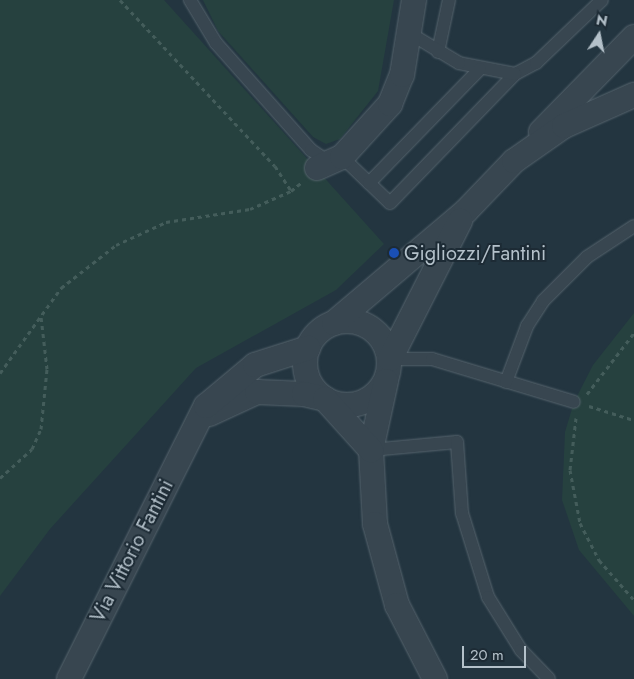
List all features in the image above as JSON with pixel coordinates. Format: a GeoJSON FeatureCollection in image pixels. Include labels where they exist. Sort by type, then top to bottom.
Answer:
{"type":"FeatureCollection","features":[{"type":"Feature","properties":{"kind":"street"},"geometry":{"type":"LineString","coordinates":[[330,162],[394,96],[409,33],[414,0]]}},
{"type":"Feature","properties":{"kind":"street"},"geometry":{"type":"LineString","coordinates":[[334,323],[466,211],[634,37]]}},
{"type":"Feature","properties":{"kind":"street"},"geometry":{"type":"LineString","coordinates":[[514,161],[564,126],[634,95]]}},
{"type":"Feature","properties":{"kind":"street"},"geometry":{"type":"LineString","coordinates":[[196,424],[231,401],[257,392],[289,391],[353,405],[366,401],[388,370],[466,211]]}},
{"type":"Feature","properties":{"kind":"street"},"geometry":{"type":"LineString","coordinates":[[371,450],[307,376],[308,348],[323,328],[346,320],[371,327],[387,347],[388,370],[371,450],[375,524],[384,564],[397,604],[435,679]]}},
{"type":"Feature","properties":{"kind":"street","name":"Via Vittorio Fantini"},"geometry":{"type":"LineString","coordinates":[[69,679],[196,424],[213,398],[240,374],[272,358],[308,348]]}},
{"type":"Feature","properties":{"kind":"lane"},"geometry":{"type":"LineString","coordinates":[[190,0],[216,43],[312,150],[369,183],[390,203],[516,74],[536,63],[602,0]]}},
{"type":"Feature","properties":{"kind":"lane"},"geometry":{"type":"LineString","coordinates":[[438,52],[449,0]]}},
{"type":"Feature","properties":{"kind":"lane"},"geometry":{"type":"LineString","coordinates":[[409,33],[438,52],[480,69],[516,74]]}},
{"type":"Feature","properties":{"kind":"lane"},"geometry":{"type":"LineString","coordinates":[[369,183],[480,69]]}},
{"type":"Feature","properties":{"kind":"lane"},"geometry":{"type":"LineString","coordinates":[[506,382],[527,326],[543,301],[587,257],[634,226]]}},
{"type":"Feature","properties":{"kind":"lane"},"geometry":{"type":"LineString","coordinates":[[388,370],[432,359],[578,403]]}},
{"type":"Feature","properties":{"kind":"lane"},"geometry":{"type":"LineString","coordinates":[[371,450],[457,442],[462,513],[488,597],[521,650],[549,679]]}},
{"type":"Feature","properties":{"kind":"path"},"geometry":{"type":"LineString","coordinates":[[0,372],[61,288],[86,265],[140,232],[188,217],[250,209],[291,191],[275,166],[120,0]]}},
{"type":"Feature","properties":{"kind":"path"},"geometry":{"type":"LineString","coordinates":[[0,478],[32,449],[41,430],[47,369],[41,315]]}},
{"type":"Feature","properties":{"kind":"path"},"geometry":{"type":"LineString","coordinates":[[634,333],[578,403],[570,470],[580,523],[599,560],[634,600]]}},
{"type":"Feature","properties":{"kind":"path"},"geometry":{"type":"LineString","coordinates":[[578,403],[634,419]]}},
{"type":"Feature","properties":{"kind":"green space"},"geometry":{"type":"Polygon","coordinates":[[[0,0],[164,0],[384,244],[336,290],[196,368],[50,529],[0,596],[0,0]]]}},
{"type":"Feature","properties":{"kind":"green space"},"geometry":{"type":"Polygon","coordinates":[[[203,0],[394,0],[378,91],[340,139],[326,144],[313,137],[218,31],[203,0]]]}},
{"type":"Feature","properties":{"kind":"green space"},"geometry":{"type":"Polygon","coordinates":[[[634,313],[634,616],[579,550],[562,500],[565,432],[574,402],[593,365],[634,313]]]}},
{"type":"Feature","properties":{"kind":"place","name":"Gigliozzi/Fantini"},"geometry":{"type":"Point","coordinates":[394,253]}}]}
